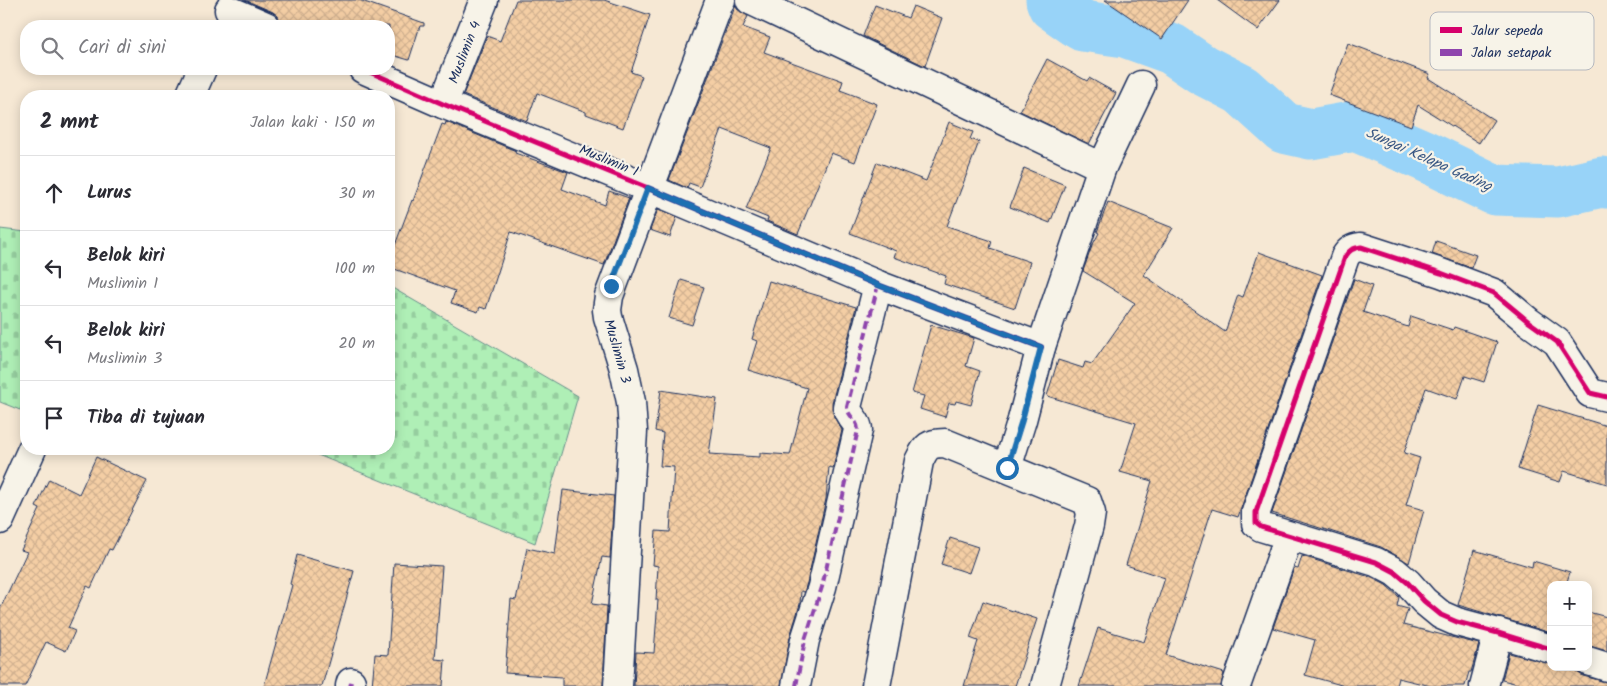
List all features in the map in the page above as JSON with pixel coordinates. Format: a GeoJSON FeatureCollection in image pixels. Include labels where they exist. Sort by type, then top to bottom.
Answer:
{"type":"FeatureCollection","features":[{"type":"Feature","properties":{"kind":"street","name":"Muslimin 4"},"geometry":{"type":"LineString","coordinates":[[443,104],[484,0]]}},
{"type":"Feature","properties":{"kind":"street","name":"Muslimin 3"},"geometry":{"type":"LineString","coordinates":[[618,686],[633,431],[631,402],[624,369],[609,325],[607,310],[611,286],[719,3],[722,0]]}},
{"type":"Feature","properties":{"kind":"street"},"geometry":{"type":"LineString","coordinates":[[750,0],[1102,167]]}},
{"type":"Feature","properties":{"kind":"street"},"geometry":{"type":"LineString","coordinates":[[228,12],[250,20]]}},
{"type":"Feature","properties":{"kind":"street"},"geometry":{"type":"LineString","coordinates":[[193,90],[199,75]]}},
{"type":"Feature","properties":{"kind":"street","name":"Muslimin 1"},"geometry":{"type":"LineString","coordinates":[[377,75],[878,285],[1041,347]]}},
{"type":"Feature","properties":{"kind":"street"},"geometry":{"type":"LineString","coordinates":[[1007,468],[1041,347],[1102,167],[1141,85]]}},
{"type":"Feature","properties":{"kind":"street"},"geometry":{"type":"LineString","coordinates":[[1547,648],[1498,632],[1457,622],[1441,615],[1395,572],[1376,562],[1261,527],[1256,523],[1256,512],[1345,257],[1349,251],[1355,248],[1361,247],[1494,293],[1557,342],[1590,393],[1607,397]]}},
{"type":"Feature","properties":{"kind":"street"},"geometry":{"type":"LineString","coordinates":[[796,686],[805,640],[822,587],[858,430],[857,424],[849,415],[846,407],[878,285]]}},
{"type":"Feature","properties":{"kind":"street"},"geometry":{"type":"LineString","coordinates":[[876,686],[919,461],[924,450],[932,443],[945,443],[1087,501],[1091,513],[1089,526],[1045,686]]}},
{"type":"Feature","properties":{"kind":"street"},"geometry":{"type":"LineString","coordinates":[[0,520],[29,455]]}},
{"type":"Feature","properties":{"kind":"street"},"geometry":{"type":"LineString","coordinates":[[1236,686],[1289,536]]}},
{"type":"Feature","properties":{"kind":"street"},"geometry":{"type":"LineString","coordinates":[[1484,686],[1498,632]]}},
{"type":"Feature","properties":{"kind":"street"},"geometry":{"type":"LineString","coordinates":[[1592,662],[1607,667]]}},
{"type":"Feature","properties":{"kind":"green space"},"geometry":{"type":"Polygon","coordinates":[[[0,229],[20,231],[20,410],[0,402],[0,229]]]}},
{"type":"Feature","properties":{"kind":"green space"},"geometry":{"type":"Polygon","coordinates":[[[395,289],[578,396],[535,543],[318,455],[395,455],[395,289]]]}},
{"type":"Feature","properties":{"kind":"building"},"geometry":{"type":"Polygon","coordinates":[[[245,0],[359,0],[424,23],[424,26],[420,26],[409,60],[395,56],[395,20],[280,20],[273,12],[245,0]]]}},
{"type":"Feature","properties":{"kind":"building"},"geometry":{"type":"Polygon","coordinates":[[[516,0],[604,0],[650,15],[631,72],[642,76],[623,128],[537,93],[527,121],[463,95],[487,36],[500,41],[516,0]]]}},
{"type":"Feature","properties":{"kind":"building"},"geometry":{"type":"Polygon","coordinates":[[[1105,0],[1188,0],[1162,39],[1105,0]]]}},
{"type":"Feature","properties":{"kind":"building"},"geometry":{"type":"Polygon","coordinates":[[[1217,0],[1280,0],[1258,30],[1217,0]]]}},
{"type":"Feature","properties":{"kind":"building"},"geometry":{"type":"Polygon","coordinates":[[[736,4],[737,9],[748,16],[743,27],[770,37],[764,52],[843,81],[840,90],[877,104],[855,162],[831,153],[798,234],[767,221],[768,218],[746,209],[771,148],[722,129],[700,187],[689,183],[687,188],[669,180],[736,4]]]}},
{"type":"Feature","properties":{"kind":"building"},"geometry":{"type":"Polygon","coordinates":[[[875,5],[908,18],[913,6],[942,18],[925,66],[863,36],[875,5]]]}},
{"type":"Feature","properties":{"kind":"building"},"geometry":{"type":"Polygon","coordinates":[[[1348,43],[1430,74],[1428,78],[1494,120],[1479,143],[1418,105],[1411,126],[1329,95],[1348,43]]]}},
{"type":"Feature","properties":{"kind":"building"},"geometry":{"type":"Polygon","coordinates":[[[1047,59],[1087,81],[1089,78],[1116,93],[1089,144],[1020,111],[1047,59]]]}},
{"type":"Feature","properties":{"kind":"building"},"geometry":{"type":"Polygon","coordinates":[[[446,122],[516,151],[515,153],[568,172],[562,189],[605,205],[609,191],[629,198],[604,265],[511,232],[486,309],[480,307],[478,312],[451,303],[455,291],[395,269],[395,245],[442,124],[445,125],[446,122]]]}},
{"type":"Feature","properties":{"kind":"building"},"geometry":{"type":"Polygon","coordinates":[[[949,122],[973,132],[970,139],[979,142],[947,226],[992,241],[990,248],[1030,262],[1015,308],[944,284],[946,276],[894,257],[896,251],[850,233],[877,162],[926,181],[949,122]]]}},
{"type":"Feature","properties":{"kind":"building"},"geometry":{"type":"Polygon","coordinates":[[[1024,168],[1065,185],[1050,223],[1010,207],[1024,168]]]}},
{"type":"Feature","properties":{"kind":"building"},"geometry":{"type":"Polygon","coordinates":[[[1108,202],[1173,228],[1144,275],[1225,332],[1238,295],[1243,297],[1259,252],[1322,275],[1238,517],[1212,509],[1166,655],[1224,673],[1221,686],[1079,686],[1098,628],[1144,642],[1165,578],[1126,565],[1152,481],[1120,472],[1136,423],[1047,396],[1058,360],[1083,368],[1085,362],[1092,364],[1135,303],[1083,271],[1099,233],[1097,232],[1108,202]]]}},
{"type":"Feature","properties":{"kind":"building"},"geometry":{"type":"Polygon","coordinates":[[[658,209],[677,217],[670,237],[650,230],[658,209]]]}},
{"type":"Feature","properties":{"kind":"building"},"geometry":{"type":"Polygon","coordinates":[[[1436,241],[1476,255],[1471,268],[1432,254],[1436,241]]]}},
{"type":"Feature","properties":{"kind":"building"},"geometry":{"type":"Polygon","coordinates":[[[1354,279],[1372,286],[1363,312],[1408,327],[1411,316],[1453,330],[1454,327],[1497,342],[1484,382],[1465,376],[1457,399],[1426,388],[1404,453],[1420,458],[1406,505],[1424,510],[1409,563],[1381,547],[1272,513],[1354,279]]]}},
{"type":"Feature","properties":{"kind":"building"},"geometry":{"type":"Polygon","coordinates":[[[681,280],[704,287],[692,325],[669,318],[681,280]]]}},
{"type":"Feature","properties":{"kind":"building"},"geometry":{"type":"Polygon","coordinates":[[[769,281],[856,307],[832,403],[834,417],[842,430],[833,468],[829,467],[826,499],[807,583],[804,592],[801,591],[800,604],[790,637],[781,686],[634,686],[636,652],[654,653],[658,600],[656,600],[658,566],[653,565],[656,531],[670,532],[674,467],[660,466],[663,433],[655,431],[661,390],[717,399],[709,454],[760,457],[760,453],[790,455],[807,388],[748,370],[757,341],[752,339],[769,281]]]}},
{"type":"Feature","properties":{"kind":"building"},"geometry":{"type":"Polygon","coordinates":[[[931,325],[974,338],[966,366],[980,371],[971,405],[956,401],[955,404],[949,403],[945,417],[920,409],[924,396],[912,393],[931,325]]]}},
{"type":"Feature","properties":{"kind":"building"},"geometry":{"type":"Polygon","coordinates":[[[1538,405],[1607,426],[1607,484],[1564,471],[1560,482],[1518,469],[1538,405]]]}},
{"type":"Feature","properties":{"kind":"building"},"geometry":{"type":"Polygon","coordinates":[[[96,457],[147,481],[112,550],[109,549],[91,588],[87,586],[68,628],[75,631],[66,651],[46,642],[25,686],[0,686],[0,609],[27,552],[21,550],[40,509],[36,507],[49,479],[79,494],[96,457]]]}},
{"type":"Feature","properties":{"kind":"building"},"geometry":{"type":"Polygon","coordinates":[[[563,490],[614,496],[610,558],[602,557],[592,604],[607,606],[603,686],[562,686],[562,677],[505,673],[511,599],[516,600],[527,548],[555,554],[563,490]]]}},
{"type":"Feature","properties":{"kind":"building"},"geometry":{"type":"Polygon","coordinates":[[[950,538],[978,547],[969,573],[941,564],[950,538]]]}},
{"type":"Feature","properties":{"kind":"building"},"geometry":{"type":"Polygon","coordinates":[[[1474,550],[1532,567],[1533,561],[1570,572],[1567,581],[1547,581],[1547,632],[1458,605],[1474,550]]]}},
{"type":"Feature","properties":{"kind":"building"},"geometry":{"type":"Polygon","coordinates":[[[297,555],[354,571],[322,686],[264,686],[292,585],[290,584],[297,555]]]}},
{"type":"Feature","properties":{"kind":"building"},"geometry":{"type":"Polygon","coordinates":[[[1302,556],[1370,577],[1386,585],[1399,597],[1397,606],[1408,609],[1403,625],[1479,644],[1465,686],[1431,686],[1398,678],[1396,686],[1345,686],[1305,675],[1315,640],[1273,628],[1294,568],[1298,569],[1302,556]]]}},
{"type":"Feature","properties":{"kind":"building"},"geometry":{"type":"Polygon","coordinates":[[[394,563],[442,566],[435,659],[445,660],[443,686],[372,686],[375,654],[388,655],[394,563]]]}},
{"type":"Feature","properties":{"kind":"building"},"geometry":{"type":"Polygon","coordinates":[[[983,601],[1037,619],[1015,686],[964,686],[978,641],[970,638],[983,601]]]}},
{"type":"Feature","properties":{"kind":"building"},"geometry":{"type":"Polygon","coordinates":[[[1592,613],[1607,617],[1607,651],[1592,647],[1592,613]]]}},
{"type":"Feature","properties":{"kind":"building"},"geometry":{"type":"Polygon","coordinates":[[[1509,653],[1547,663],[1547,671],[1576,671],[1583,676],[1607,682],[1607,686],[1526,686],[1502,680],[1509,653]]]}},
{"type":"Feature","properties":{"kind":"waterway","name":"Sungai Kelapa Gading"},"geometry":{"type":"LineString","coordinates":[[1051,0],[1053,5],[1083,26],[1125,32],[1172,49],[1203,70],[1242,90],[1284,128],[1311,134],[1356,126],[1425,156],[1495,190],[1558,192],[1602,182],[1607,183]]}},
{"type":"Feature","properties":{"kind":"marked path"},"geometry":{"type":"LineString","coordinates":[[796,686],[805,640],[822,587],[858,430],[847,407],[878,285]]}},
{"type":"Feature","properties":{"kind":"marked path"},"geometry":{"type":"LineString","coordinates":[[350,686],[351,682]]}},
{"type":"Feature","properties":{"kind":"cycle path"},"geometry":{"type":"LineString","coordinates":[[377,75],[878,285],[1041,347]]}},
{"type":"Feature","properties":{"kind":"cycle path"},"geometry":{"type":"LineString","coordinates":[[1547,648],[1457,622],[1441,615],[1395,572],[1376,562],[1261,527],[1256,523],[1256,512],[1345,257],[1356,248],[1361,247],[1441,273],[1494,293],[1557,342],[1590,393],[1607,397]]}},
{"type":"Feature","properties":{"kind":"route"},"geometry":{"type":"LineString","coordinates":[[611,286],[648,188],[878,285],[1041,347],[1007,468]]}}]}
